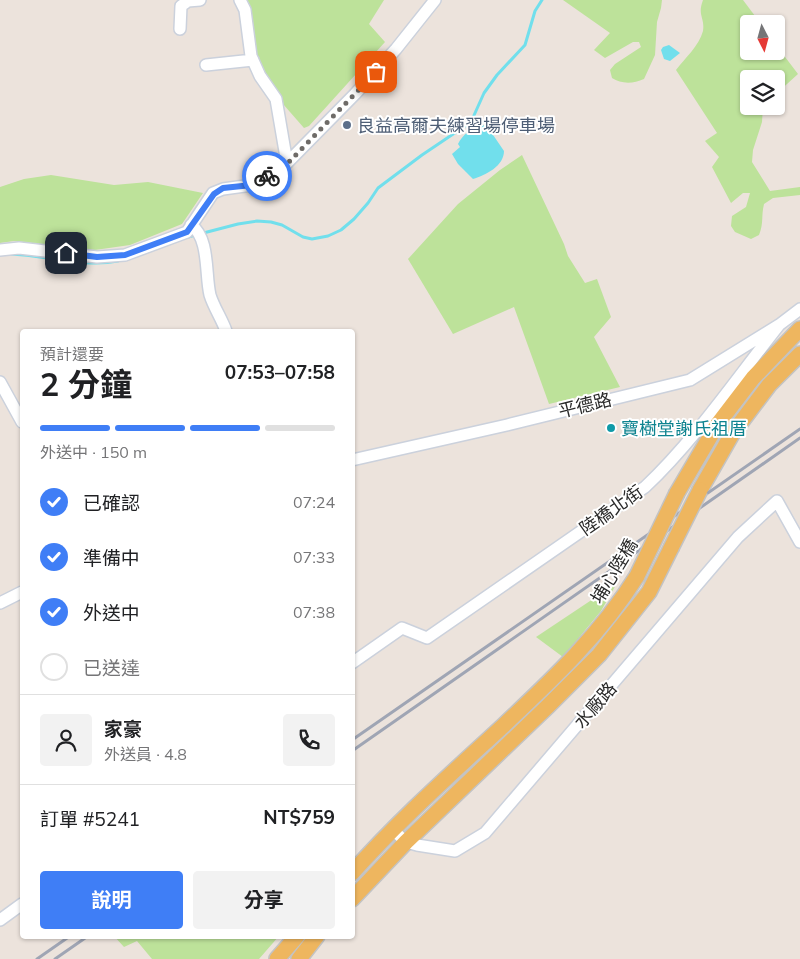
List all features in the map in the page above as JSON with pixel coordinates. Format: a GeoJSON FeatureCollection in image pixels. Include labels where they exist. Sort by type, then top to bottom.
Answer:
{"type":"FeatureCollection","features":[{"type":"Feature","properties":{"kind":"main road","name":"埔心陸橋"},"geometry":{"type":"LineString","coordinates":[[355,870],[392,829],[536,695],[587,644],[610,616],[637,576],[677,494],[717,425],[753,378],[800,329]]}},
{"type":"Feature","properties":{"kind":"main road","name":"埔心陸橋"},"geometry":{"type":"LineString","coordinates":[[355,896],[406,842],[599,655],[649,592],[700,490],[732,434],[769,385],[800,354]]}},
{"type":"Feature","properties":{"kind":"main road"},"geometry":{"type":"LineString","coordinates":[[277,959],[294,939]]}},
{"type":"Feature","properties":{"kind":"main road"},"geometry":{"type":"LineString","coordinates":[[299,959],[316,939]]}},
{"type":"Feature","properties":{"kind":"street"},"geometry":{"type":"LineString","coordinates":[[180,29],[181,6],[188,1],[200,0]]}},
{"type":"Feature","properties":{"kind":"street"},"geometry":{"type":"LineString","coordinates":[[240,0],[245,10],[251,56],[260,76],[276,99],[287,164]]}},
{"type":"Feature","properties":{"kind":"street"},"geometry":{"type":"LineString","coordinates":[[0,250],[19,248],[97,257],[125,255],[187,232],[194,227],[214,194],[223,188],[252,185],[287,164],[396,49],[435,0]]}},
{"type":"Feature","properties":{"kind":"street"},"geometry":{"type":"LineString","coordinates":[[206,65],[253,60]]}},
{"type":"Feature","properties":{"kind":"street"},"geometry":{"type":"LineString","coordinates":[[194,227],[203,241],[210,295],[225,329]]}},
{"type":"Feature","properties":{"kind":"street","name":"平德路"},"geometry":{"type":"LineString","coordinates":[[355,459],[507,425],[690,380],[779,325],[800,309]]}},
{"type":"Feature","properties":{"kind":"street","name":"陸橋北街"},"geometry":{"type":"LineString","coordinates":[[355,661],[402,628],[427,638],[645,487],[664,469],[718,404],[779,325]]}},
{"type":"Feature","properties":{"kind":"street"},"geometry":{"type":"LineString","coordinates":[[0,382],[20,418]]}},
{"type":"Feature","properties":{"kind":"street","name":"水廠路"},"geometry":{"type":"LineString","coordinates":[[406,842],[455,851],[485,833],[738,537],[777,501],[800,542]]}},
{"type":"Feature","properties":{"kind":"street"},"geometry":{"type":"LineString","coordinates":[[0,603],[20,593]]}},
{"type":"Feature","properties":{"kind":"street"},"geometry":{"type":"LineString","coordinates":[[392,829],[406,842]]}},
{"type":"Feature","properties":{"kind":"street"},"geometry":{"type":"LineString","coordinates":[[0,920],[20,905]]}},
{"type":"Feature","properties":{"kind":"green space"},"geometry":{"type":"Polygon","coordinates":[[[245,0],[384,0],[369,24],[385,42],[309,126],[304,128],[283,104],[260,68],[245,0]]]}},
{"type":"Feature","properties":{"kind":"green space"},"geometry":{"type":"Polygon","coordinates":[[[563,0],[662,0],[657,22],[655,55],[644,79],[631,82],[619,81],[612,78],[610,70],[615,64],[641,47],[639,42],[633,42],[605,58],[594,50],[610,33],[563,0]]]}},
{"type":"Feature","properties":{"kind":"green space"},"geometry":{"type":"Polygon","coordinates":[[[703,0],[743,0],[754,15],[740,15],[740,60],[785,60],[785,57],[798,74],[785,86],[785,70],[740,70],[740,115],[762,115],[753,150],[752,162],[770,191],[800,187],[800,195],[773,198],[764,204],[759,235],[751,239],[735,232],[731,226],[732,216],[746,207],[750,193],[743,193],[731,203],[712,167],[719,157],[705,141],[717,133],[676,70],[695,47],[703,31],[701,5],[703,0]]]}},
{"type":"Feature","properties":{"kind":"green space"},"geometry":{"type":"Polygon","coordinates":[[[522,155],[568,256],[585,283],[597,279],[611,317],[594,337],[620,387],[549,404],[514,307],[453,334],[408,259],[458,204],[522,155]]]}},
{"type":"Feature","properties":{"kind":"green space"},"geometry":{"type":"Polygon","coordinates":[[[51,175],[114,185],[148,182],[203,193],[182,224],[130,245],[95,250],[14,241],[0,243],[0,187],[24,179],[51,175]]]}},
{"type":"Feature","properties":{"kind":"green space"},"geometry":{"type":"Polygon","coordinates":[[[617,583],[601,611],[563,657],[536,637],[617,583]]]}},
{"type":"Feature","properties":{"kind":"green space"},"geometry":{"type":"Polygon","coordinates":[[[117,939],[276,939],[259,959],[152,959],[137,941],[124,947],[117,939]]]}},
{"type":"Feature","properties":{"kind":"water"},"geometry":{"type":"Polygon","coordinates":[[[669,45],[680,53],[670,61],[664,59],[661,50],[669,45]]]}},
{"type":"Feature","properties":{"kind":"water"},"geometry":{"type":"Polygon","coordinates":[[[481,125],[487,126],[504,151],[498,165],[489,172],[473,179],[458,164],[452,154],[460,147],[458,144],[465,135],[481,125]]]}},
{"type":"Feature","properties":{"kind":"waterway"},"geometry":{"type":"LineString","coordinates":[[188,237],[257,221],[282,225],[303,237],[312,239],[328,236],[341,230],[354,219],[378,188],[471,122],[484,93],[497,75],[525,45],[535,11],[542,0]]}},
{"type":"Feature","properties":{"kind":"waterway"},"geometry":{"type":"LineString","coordinates":[[10,254],[91,263],[118,261]]}},
{"type":"Feature","properties":{"kind":"railway"},"geometry":{"type":"LineString","coordinates":[[355,738],[800,429]]}},
{"type":"Feature","properties":{"kind":"railway"},"geometry":{"type":"LineString","coordinates":[[355,749],[800,438]]}},
{"type":"Feature","properties":{"kind":"railway"},"geometry":{"type":"LineString","coordinates":[[37,959],[66,939]]}},
{"type":"Feature","properties":{"kind":"railway"},"geometry":{"type":"LineString","coordinates":[[55,959],[84,939]]}},
{"type":"Feature","properties":{"kind":"way so far"},"geometry":{"type":"LineString","coordinates":[[267,176],[287,164],[376,72]]}},
{"type":"Feature","properties":{"kind":"place","name":"良益高爾夫練習場停車場"},"geometry":{"type":"Point","coordinates":[347,125]}},
{"type":"Feature","properties":{"kind":"place","name":"寶樹堂謝氏祖厝"},"geometry":{"type":"Point","coordinates":[611,428]}},
{"type":"Feature","properties":{"kind":"route"},"geometry":{"type":"LineString","coordinates":[[66,253],[97,257],[125,255],[187,232],[214,194],[223,188],[252,185],[267,176]]}}]}
